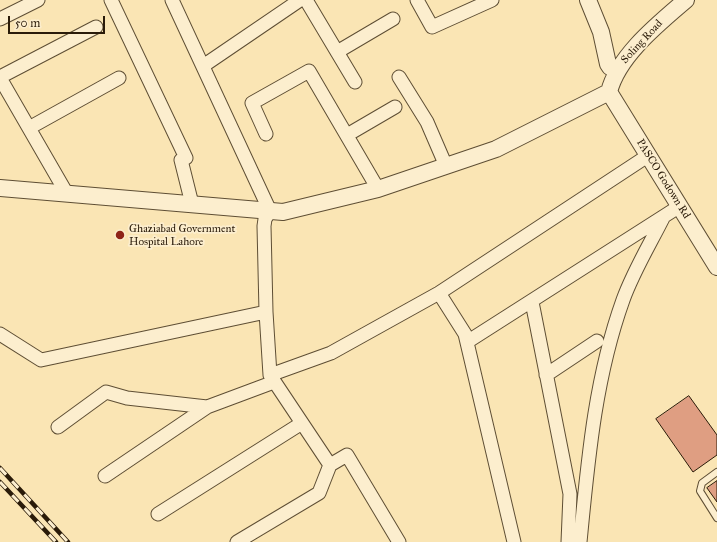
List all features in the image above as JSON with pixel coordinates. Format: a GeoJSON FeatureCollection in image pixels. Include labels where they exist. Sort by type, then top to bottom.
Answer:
{"type":"FeatureCollection","features":[{"type":"Feature","properties":{"kind":"street"},"geometry":{"type":"LineString","coordinates":[[0,19],[38,0]]}},
{"type":"Feature","properties":{"kind":"street"},"geometry":{"type":"LineString","coordinates":[[111,0],[186,158],[180,160],[192,204]]}},
{"type":"Feature","properties":{"kind":"street"},"geometry":{"type":"LineString","coordinates":[[173,0],[270,211]]}},
{"type":"Feature","properties":{"kind":"street"},"geometry":{"type":"LineString","coordinates":[[203,66],[300,0]]}},
{"type":"Feature","properties":{"kind":"street"},"geometry":{"type":"LineString","coordinates":[[306,0],[355,82]]}},
{"type":"Feature","properties":{"kind":"street"},"geometry":{"type":"LineString","coordinates":[[417,0],[432,27],[492,0]]}},
{"type":"Feature","properties":{"kind":"street"},"geometry":{"type":"LineString","coordinates":[[588,0],[601,32],[608,64],[617,71]]}},
{"type":"Feature","properties":{"kind":"street","name":"Soling Road"},"geometry":{"type":"LineString","coordinates":[[610,92],[617,71],[645,38],[686,0]]}},
{"type":"Feature","properties":{"kind":"street"},"geometry":{"type":"LineString","coordinates":[[337,52],[394,19]]}},
{"type":"Feature","properties":{"kind":"street"},"geometry":{"type":"LineString","coordinates":[[67,194],[0,77],[96,27]]}},
{"type":"Feature","properties":{"kind":"street"},"geometry":{"type":"LineString","coordinates":[[266,134],[252,103],[309,71],[378,189]]}},
{"type":"Feature","properties":{"kind":"street"},"geometry":{"type":"LineString","coordinates":[[400,77],[427,122],[446,166]]}},
{"type":"Feature","properties":{"kind":"street"},"geometry":{"type":"LineString","coordinates":[[29,128],[119,78]]}},
{"type":"Feature","properties":{"kind":"street"},"geometry":{"type":"LineString","coordinates":[[0,188],[283,212],[378,189],[496,149],[610,92]]}},
{"type":"Feature","properties":{"kind":"street","name":"PASCO Godown Rd"},"geometry":{"type":"LineString","coordinates":[[610,92],[717,267]]}},
{"type":"Feature","properties":{"kind":"street"},"geometry":{"type":"LineString","coordinates":[[347,135],[395,107]]}},
{"type":"Feature","properties":{"kind":"street"},"geometry":{"type":"LineString","coordinates":[[105,476],[207,407],[337,350],[439,293],[648,155]]}},
{"type":"Feature","properties":{"kind":"street"},"geometry":{"type":"LineString","coordinates":[[467,342],[532,302],[680,206]]}},
{"type":"Feature","properties":{"kind":"street"},"geometry":{"type":"LineString","coordinates":[[270,211],[265,219],[264,226],[266,312],[272,379],[330,465]]}},
{"type":"Feature","properties":{"kind":"street"},"geometry":{"type":"LineString","coordinates":[[580,542],[593,417],[607,354],[623,299],[663,218]]}},
{"type":"Feature","properties":{"kind":"street"},"geometry":{"type":"LineString","coordinates":[[439,293],[465,334],[514,542]]}},
{"type":"Feature","properties":{"kind":"street"},"geometry":{"type":"LineString","coordinates":[[532,302],[570,494],[568,542]]}},
{"type":"Feature","properties":{"kind":"street"},"geometry":{"type":"LineString","coordinates":[[0,334],[41,360],[266,312]]}},
{"type":"Feature","properties":{"kind":"street"},"geometry":{"type":"LineString","coordinates":[[546,375],[597,340]]}},
{"type":"Feature","properties":{"kind":"street"},"geometry":{"type":"LineString","coordinates":[[58,427],[106,392],[127,398],[207,407]]}},
{"type":"Feature","properties":{"kind":"street"},"geometry":{"type":"LineString","coordinates":[[158,514],[302,423]]}},
{"type":"Feature","properties":{"kind":"street"},"geometry":{"type":"LineString","coordinates":[[237,542],[319,493],[330,465],[347,456],[399,542]]}},
{"type":"Feature","properties":{"kind":"lane"},"geometry":{"type":"LineString","coordinates":[[717,472],[702,483],[700,491],[717,518]]}},
{"type":"Feature","properties":{"kind":"building"},"geometry":{"type":"Polygon","coordinates":[[[689,396],[717,435],[717,455],[693,472],[656,419],[689,396]]]}},
{"type":"Feature","properties":{"kind":"building"},"geometry":{"type":"Polygon","coordinates":[[[717,481],[717,502],[707,488],[717,481]]]}},
{"type":"Feature","properties":{"kind":"railway"},"geometry":{"type":"LineString","coordinates":[[0,468],[68,542]]}},
{"type":"Feature","properties":{"kind":"railway"},"geometry":{"type":"LineString","coordinates":[[0,482],[56,542]]}},
{"type":"Feature","properties":{"kind":"place","name":"Ghaziabad Government Hospital Lahore"},"geometry":{"type":"Point","coordinates":[120,235]}}]}
